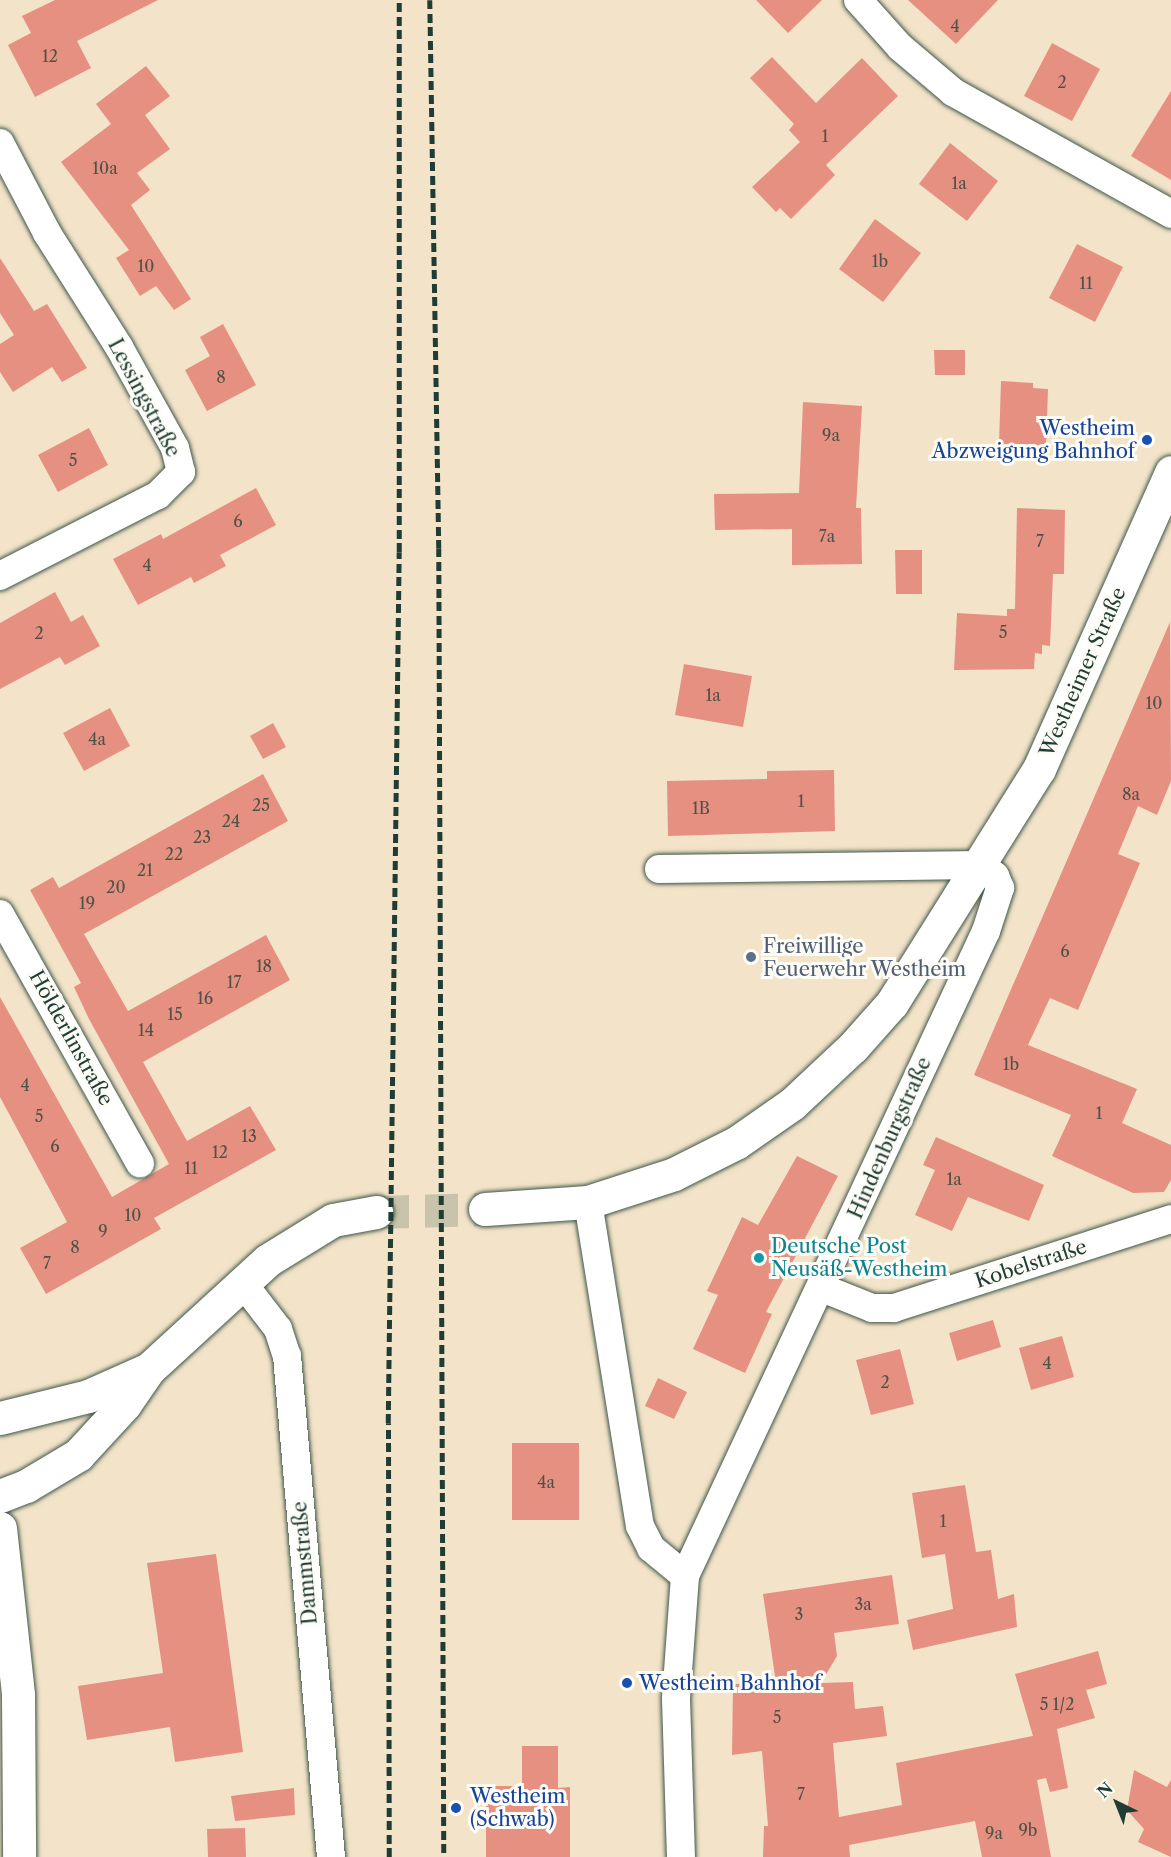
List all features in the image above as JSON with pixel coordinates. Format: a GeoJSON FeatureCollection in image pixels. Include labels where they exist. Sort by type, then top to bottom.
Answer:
{"type":"FeatureCollection","features":[{"type":"Feature","properties":{"kind":"street"},"geometry":{"type":"LineString","coordinates":[[858,0],[900,48],[953,92],[1171,214]]}},
{"type":"Feature","properties":{"kind":"street","name":"Lessingstraße"},"geometry":{"type":"LineString","coordinates":[[0,143],[47,234],[119,347],[170,438],[181,472],[158,495],[0,576]]}},
{"type":"Feature","properties":{"kind":"street","name":"Westheimer Straße"},"geometry":{"type":"LineString","coordinates":[[485,1209],[588,1202],[674,1174],[736,1143],[792,1104],[854,1047],[887,1009],[981,865],[1039,769],[1171,472]]}},
{"type":"Feature","properties":{"kind":"street"},"geometry":{"type":"LineString","coordinates":[[659,869],[981,865]]}},
{"type":"Feature","properties":{"kind":"street","name":"Hindenburgstraße"},"geometry":{"type":"LineString","coordinates":[[681,1857],[676,1699],[685,1576],[822,1288],[998,901],[1000,888],[981,865]]}},
{"type":"Feature","properties":{"kind":"street","name":"Hölderlinstraße"},"geometry":{"type":"LineString","coordinates":[[0,914],[140,1163]]}},
{"type":"Feature","properties":{"kind":"street"},"geometry":{"type":"LineString","coordinates":[[588,1202],[640,1526],[651,1548],[685,1576]]}},
{"type":"Feature","properties":{"kind":"street"},"geometry":{"type":"LineString","coordinates":[[0,1496],[54,1471],[78,1455],[125,1404],[149,1370],[268,1260],[333,1220],[376,1212]]}},
{"type":"Feature","properties":{"kind":"street","name":"Kobelstraße"},"geometry":{"type":"LineString","coordinates":[[822,1288],[872,1308],[894,1308],[1171,1220]]}},
{"type":"Feature","properties":{"kind":"street","name":"Dammstraße"},"geometry":{"type":"LineString","coordinates":[[242,1282],[278,1329],[287,1356],[331,1857]]}},
{"type":"Feature","properties":{"kind":"street"},"geometry":{"type":"LineString","coordinates":[[0,1418],[88,1396],[149,1370]]}},
{"type":"Feature","properties":{"kind":"street"},"geometry":{"type":"LineString","coordinates":[[0,1528],[18,1695],[19,1857]]}},
{"type":"Feature","properties":{"kind":"building"},"geometry":{"type":"Polygon","coordinates":[[[55,0],[158,0],[77,41],[91,68],[35,97],[8,45],[31,33],[22,16],[55,0]]]}},
{"type":"Feature","properties":{"kind":"building"},"geometry":{"type":"Polygon","coordinates":[[[756,0],[822,0],[788,33],[756,0]]]}},
{"type":"Feature","properties":{"kind":"building"},"geometry":{"type":"Polygon","coordinates":[[[908,0],[998,0],[956,44],[908,0]]]}},
{"type":"Feature","properties":{"kind":"building"},"geometry":{"type":"Polygon","coordinates":[[[1052,43],[1100,69],[1072,121],[1024,96],[1052,43]]]}},
{"type":"Feature","properties":{"kind":"building"},"geometry":{"type":"Polygon","coordinates":[[[772,57],[816,103],[862,58],[898,96],[826,165],[835,175],[791,219],[780,208],[776,212],[752,187],[800,142],[789,130],[794,124],[750,78],[772,57]]]}},
{"type":"Feature","properties":{"kind":"building"},"geometry":{"type":"Polygon","coordinates":[[[146,66],[170,96],[145,115],[170,149],[137,173],[150,190],[131,205],[191,299],[174,310],[156,286],[140,296],[116,258],[129,250],[61,162],[111,124],[96,104],[146,66]]]}},
{"type":"Feature","properties":{"kind":"building"},"geometry":{"type":"Polygon","coordinates":[[[1171,91],[1171,180],[1131,156],[1171,91]]]}},
{"type":"Feature","properties":{"kind":"building"},"geometry":{"type":"Polygon","coordinates":[[[950,143],[998,181],[967,221],[919,184],[950,143]]]}},
{"type":"Feature","properties":{"kind":"building"},"geometry":{"type":"Polygon","coordinates":[[[875,219],[921,253],[883,302],[839,269],[875,219]]]}},
{"type":"Feature","properties":{"kind":"building"},"geometry":{"type":"Polygon","coordinates":[[[1077,244],[1123,267],[1095,322],[1049,298],[1077,244]]]}},
{"type":"Feature","properties":{"kind":"building"},"geometry":{"type":"Polygon","coordinates":[[[0,258],[34,311],[47,304],[87,368],[62,382],[52,367],[13,392],[0,372],[0,344],[14,335],[0,313],[0,258]]]}},
{"type":"Feature","properties":{"kind":"building"},"geometry":{"type":"Polygon","coordinates":[[[223,324],[256,385],[207,411],[185,370],[210,356],[200,337],[223,324]]]}},
{"type":"Feature","properties":{"kind":"building"},"geometry":{"type":"Polygon","coordinates":[[[934,350],[965,350],[965,375],[935,375],[934,350]]]}},
{"type":"Feature","properties":{"kind":"building"},"geometry":{"type":"Polygon","coordinates":[[[1001,381],[1033,383],[1033,388],[1048,389],[1046,446],[999,444],[1001,381]]]}},
{"type":"Feature","properties":{"kind":"building"},"geometry":{"type":"Polygon","coordinates":[[[803,402],[862,406],[856,508],[861,508],[862,564],[792,565],[792,529],[715,530],[714,494],[799,493],[803,402]]]}},
{"type":"Feature","properties":{"kind":"building"},"geometry":{"type":"Polygon","coordinates":[[[89,428],[108,465],[58,492],[38,455],[89,428]]]}},
{"type":"Feature","properties":{"kind":"building"},"geometry":{"type":"Polygon","coordinates":[[[256,488],[276,525],[220,555],[226,566],[194,583],[191,577],[138,605],[113,559],[161,534],[163,539],[256,488]]]}},
{"type":"Feature","properties":{"kind":"building"},"geometry":{"type":"Polygon","coordinates":[[[1017,508],[1065,510],[1064,574],[1053,574],[1050,646],[1042,645],[1042,654],[1035,653],[1034,669],[954,670],[957,613],[1007,616],[1007,609],[1015,609],[1017,508]]]}},
{"type":"Feature","properties":{"kind":"building"},"geometry":{"type":"Polygon","coordinates":[[[895,550],[922,550],[922,594],[896,594],[895,550]]]}},
{"type":"Feature","properties":{"kind":"building"},"geometry":{"type":"Polygon","coordinates":[[[55,592],[71,622],[83,615],[100,646],[65,665],[60,657],[0,689],[0,623],[55,592]]]}},
{"type":"Feature","properties":{"kind":"building"},"geometry":{"type":"Polygon","coordinates":[[[1170,622],[1171,781],[1157,815],[1138,806],[1118,854],[1140,863],[1078,1010],[1050,998],[1028,1045],[1137,1089],[1122,1123],[1171,1145],[1171,1180],[1164,1192],[1133,1193],[1052,1156],[1071,1115],[974,1075],[1170,622]]]}},
{"type":"Feature","properties":{"kind":"building"},"geometry":{"type":"Polygon","coordinates":[[[684,664],[752,676],[743,727],[675,715],[684,664]]]}},
{"type":"Feature","properties":{"kind":"building"},"geometry":{"type":"Polygon","coordinates":[[[110,708],[130,746],[84,771],[63,733],[110,708]]]}},
{"type":"Feature","properties":{"kind":"building"},"geometry":{"type":"Polygon","coordinates":[[[273,723],[286,747],[263,759],[250,736],[273,723]]]}},
{"type":"Feature","properties":{"kind":"building"},"geometry":{"type":"Polygon","coordinates":[[[834,770],[835,831],[668,836],[667,781],[767,779],[767,771],[834,770]]]}},
{"type":"Feature","properties":{"kind":"building"},"geometry":{"type":"Polygon","coordinates":[[[263,774],[288,821],[84,934],[128,1011],[266,935],[290,980],[143,1062],[187,1141],[250,1106],[276,1150],[154,1218],[161,1229],[46,1294],[20,1248],[67,1222],[0,1097],[0,997],[112,1197],[169,1164],[89,1019],[74,987],[81,983],[30,890],[53,877],[59,888],[263,774]]]}},
{"type":"Feature","properties":{"kind":"building"},"geometry":{"type":"Polygon","coordinates":[[[936,1137],[1044,1185],[1029,1221],[968,1197],[952,1231],[915,1215],[935,1170],[923,1165],[936,1137]]]}},
{"type":"Feature","properties":{"kind":"building","name":"Deutsche Post Neusäß-Westheim"},"geometry":{"type":"Polygon","coordinates":[[[797,1156],[838,1176],[766,1312],[772,1314],[745,1373],[693,1349],[718,1295],[707,1291],[742,1217],[758,1225],[797,1156]]]}},
{"type":"Feature","properties":{"kind":"building"},"geometry":{"type":"Polygon","coordinates":[[[993,1320],[1001,1347],[957,1361],[949,1333],[993,1320]]]}},
{"type":"Feature","properties":{"kind":"building"},"geometry":{"type":"Polygon","coordinates":[[[1062,1336],[1074,1377],[1031,1390],[1019,1348],[1062,1336]]]}},
{"type":"Feature","properties":{"kind":"building"},"geometry":{"type":"Polygon","coordinates":[[[900,1349],[914,1404],[871,1415],[856,1360],[900,1349]]]}},
{"type":"Feature","properties":{"kind":"building"},"geometry":{"type":"Polygon","coordinates":[[[658,1378],[687,1392],[674,1419],[645,1406],[658,1378]]]}},
{"type":"Feature","properties":{"kind":"building"},"geometry":{"type":"Polygon","coordinates":[[[512,1443],[579,1443],[579,1520],[512,1520],[512,1443]]]}},
{"type":"Feature","properties":{"kind":"building"},"geometry":{"type":"Polygon","coordinates":[[[965,1485],[976,1552],[991,1550],[998,1599],[1014,1594],[1017,1627],[913,1650],[907,1620],[953,1609],[945,1554],[922,1558],[912,1493],[965,1485]]]}},
{"type":"Feature","properties":{"kind":"building"},"geometry":{"type":"Polygon","coordinates":[[[216,1554],[243,1752],[175,1762],[170,1727],[87,1740],[78,1686],[163,1673],[147,1563],[216,1554]]]}},
{"type":"Feature","properties":{"kind":"building"},"geometry":{"type":"Polygon","coordinates":[[[892,1575],[899,1624],[834,1633],[837,1656],[821,1683],[853,1682],[855,1709],[883,1706],[887,1736],[833,1743],[839,1817],[902,1805],[896,1763],[1033,1736],[1015,1674],[1098,1651],[1107,1684],[1086,1690],[1095,1718],[1057,1729],[1068,1788],[1050,1792],[1046,1778],[1037,1780],[1051,1857],[982,1857],[975,1821],[849,1845],[850,1857],[763,1857],[764,1826],[768,1826],[762,1751],[732,1755],[733,1684],[776,1683],[763,1594],[892,1575]]]}},
{"type":"Feature","properties":{"kind":"building"},"geometry":{"type":"Polygon","coordinates":[[[522,1746],[558,1746],[558,1788],[570,1787],[570,1857],[486,1857],[486,1786],[522,1786],[522,1746]]]}},
{"type":"Feature","properties":{"kind":"building"},"geometry":{"type":"Polygon","coordinates":[[[1134,1770],[1167,1787],[1171,1780],[1171,1857],[1138,1842],[1144,1829],[1127,1810],[1134,1770]]]}},
{"type":"Feature","properties":{"kind":"building"},"geometry":{"type":"Polygon","coordinates":[[[294,1788],[295,1815],[235,1821],[231,1796],[294,1788]]]}},
{"type":"Feature","properties":{"kind":"building"},"geometry":{"type":"Polygon","coordinates":[[[245,1828],[246,1857],[208,1857],[207,1829],[245,1828]]]}},
{"type":"Feature","properties":{"kind":"tunnel"},"geometry":{"type":"LineString","coordinates":[[376,1212],[485,1209]]}},
{"type":"Feature","properties":{"kind":"railway"},"geometry":{"type":"LineString","coordinates":[[389,1857],[388,1423],[399,552],[399,0]]}},
{"type":"Feature","properties":{"kind":"railway"},"geometry":{"type":"LineString","coordinates":[[430,0],[439,548],[444,1857]]}},
{"type":"Feature","properties":{"kind":"place","name":"Westheim Abzweigung Bahnhof"},"geometry":{"type":"Point","coordinates":[1147,440]}},
{"type":"Feature","properties":{"kind":"place","name":"Freiwillige Feuerwehr Westheim"},"geometry":{"type":"Point","coordinates":[751,957]}},
{"type":"Feature","properties":{"kind":"place","name":"Deutsche Post Neusäß-Westheim"},"geometry":{"type":"Point","coordinates":[759,1258]}},
{"type":"Feature","properties":{"kind":"place","name":"Westheim Bahnhof"},"geometry":{"type":"Point","coordinates":[627,1683]}},
{"type":"Feature","properties":{"kind":"place","name":"Westheim (Schwab)"},"geometry":{"type":"Point","coordinates":[456,1808]}}]}
